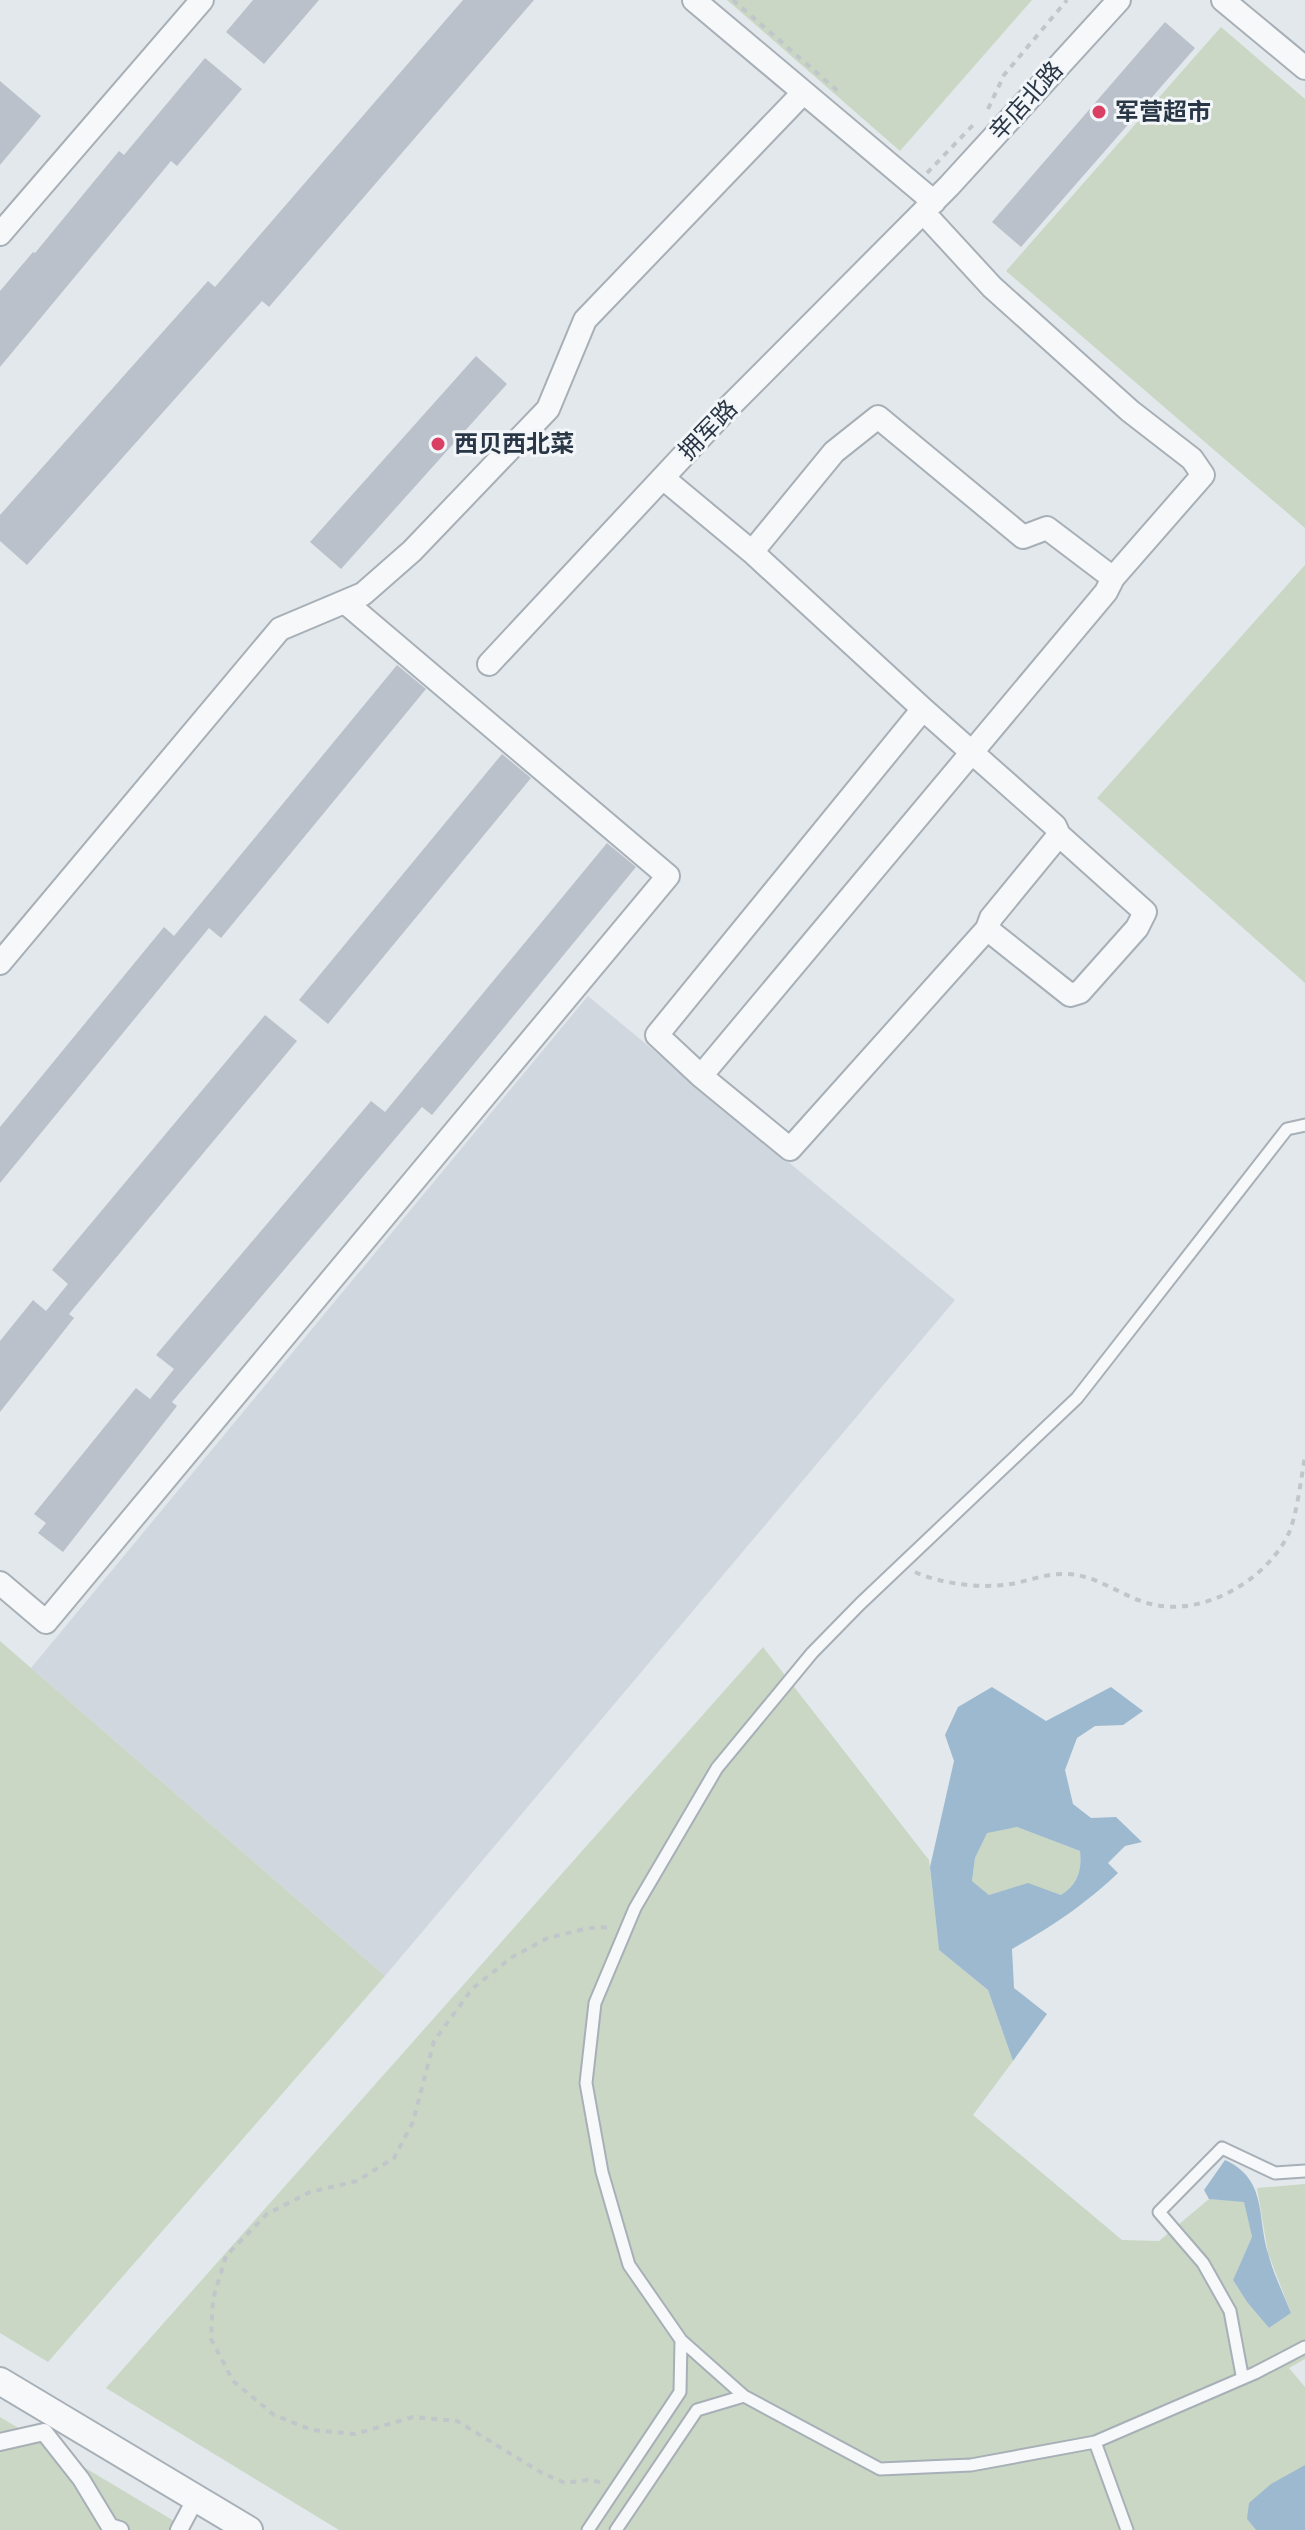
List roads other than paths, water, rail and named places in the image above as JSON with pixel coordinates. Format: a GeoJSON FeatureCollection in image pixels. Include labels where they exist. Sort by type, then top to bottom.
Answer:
{"type":"FeatureCollection","features":[{"type":"Feature","properties":{"kind":"street"},"geometry":{"type":"LineString","coordinates":[[0,234],[202,0]]}},
{"type":"Feature","properties":{"kind":"street"},"geometry":{"type":"LineString","coordinates":[[694,0],[915,187],[992,287],[1130,411],[1192,459],[1203,475],[1113,578],[1106,592],[701,1076]]}},
{"type":"Feature","properties":{"kind":"street","name":"辛店北路"},"geometry":{"type":"LineString","coordinates":[[928,207],[1119,0]]}},
{"type":"Feature","properties":{"kind":"street"},"geometry":{"type":"LineString","coordinates":[[1223,0],[1304,63]]}},
{"type":"Feature","properties":{"kind":"street"},"geometry":{"type":"LineString","coordinates":[[0,963],[280,629],[363,594],[412,551],[548,409],[585,320],[803,93]]}},
{"type":"Feature","properties":{"kind":"street","name":"拥军路"},"geometry":{"type":"LineString","coordinates":[[489,664],[725,411],[928,207]]}},
{"type":"Feature","properties":{"kind":"street"},"geometry":{"type":"LineString","coordinates":[[752,552],[834,452],[878,417],[1023,537],[1047,528],[1113,578]]}},
{"type":"Feature","properties":{"kind":"street"},"geometry":{"type":"LineString","coordinates":[[663,478],[752,552],[1055,826],[1059,835],[1145,912],[1137,928],[1080,992],[1070,995],[987,929]]}},
{"type":"Feature","properties":{"kind":"street"},"geometry":{"type":"LineString","coordinates":[[0,1583],[46,1622],[668,876],[345,602]]}},
{"type":"Feature","properties":{"kind":"street"},"geometry":{"type":"LineString","coordinates":[[923,709],[657,1035],[701,1076],[790,1149],[987,929],[991,918],[1059,835]]}},
{"type":"Feature","properties":{"kind":"street"},"geometry":{"type":"LineString","coordinates":[[0,2381],[249,2530]]}},
{"type":"Feature","properties":{"kind":"street"},"geometry":{"type":"LineString","coordinates":[[0,2442],[44,2432],[81,2479],[110,2527],[120,2530]]}},
{"type":"Feature","properties":{"kind":"street"},"geometry":{"type":"LineString","coordinates":[[179,2530],[195,2500]]}},
{"type":"Feature","properties":{"kind":"lane"},"geometry":{"type":"LineString","coordinates":[[1305,1125],[1287,1129],[1077,1398],[812,1653],[717,1768],[627,1926],[595,2003],[586,2083],[602,2172],[629,2265],[681,2340],[744,2396],[880,2469],[971,2465],[1095,2442],[1255,2373],[1305,2347]]}},
{"type":"Feature","properties":{"kind":"lane"},"geometry":{"type":"LineString","coordinates":[[1242,2375],[1230,2311],[1203,2263],[1159,2212],[1222,2148],[1275,2173],[1305,2171]]}},
{"type":"Feature","properties":{"kind":"lane"},"geometry":{"type":"LineString","coordinates":[[588,2530],[680,2392],[681,2340]]}},
{"type":"Feature","properties":{"kind":"lane"},"geometry":{"type":"LineString","coordinates":[[616,2530],[697,2410],[744,2396]]}},
{"type":"Feature","properties":{"kind":"lane"},"geometry":{"type":"LineString","coordinates":[[1095,2442],[1127,2530]]}},
{"type":"Feature","properties":{"kind":"water"},"geometry":{"type":"Polygon","coordinates":[[[992,1687],[1046,1721],[1111,1687],[1143,1711],[1123,1725],[1095,1726],[1077,1738],[1065,1770],[1073,1804],[1091,1818],[1116,1817],[1142,1842],[1125,1846],[1108,1863],[1118,1873],[1093,1895],[1012,1949],[1014,1988],[1047,2014],[1013,2061],[988,1990],[939,1950],[930,1867],[954,1761],[945,1735],[958,1707],[992,1687]],[[1017,1827],[987,1833],[975,1858],[972,1881],[989,1895],[1028,1883],[1061,1895],[1078,1876],[1080,1851],[1017,1827]]]}},
{"type":"Feature","properties":{"kind":"water"},"geometry":{"type":"Polygon","coordinates":[[[1225,2160],[1248,2177],[1254,2188],[1270,2260],[1291,2313],[1269,2328],[1233,2280],[1252,2237],[1244,2202],[1209,2199],[1204,2190],[1225,2160]]]}},
{"type":"Feature","properties":{"kind":"water"},"geometry":{"type":"Polygon","coordinates":[[[1305,2465],[1305,2530],[1256,2530],[1247,2519],[1249,2503],[1271,2484],[1305,2465]]]}},
{"type":"Feature","properties":{"kind":"place","name":"军营超市"},"geometry":{"type":"Point","coordinates":[1099,112]}},
{"type":"Feature","properties":{"kind":"place","name":"西贝西北菜"},"geometry":{"type":"Point","coordinates":[438,444]}}]}
